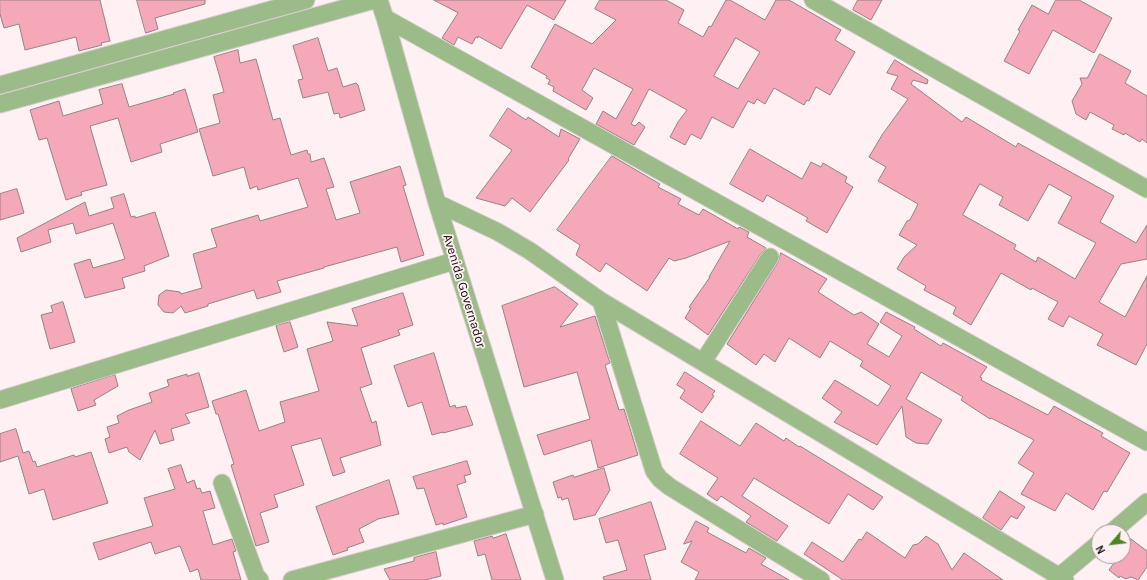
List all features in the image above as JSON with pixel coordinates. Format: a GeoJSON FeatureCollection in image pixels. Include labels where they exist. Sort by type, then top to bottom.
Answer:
{"type":"FeatureCollection","features":[{"type":"Feature","properties":{"kind":"street"},"geometry":{"type":"LineString","coordinates":[[0,85],[306,0]]}},
{"type":"Feature","properties":{"kind":"street"},"geometry":{"type":"LineString","coordinates":[[0,104],[374,0]]}},
{"type":"Feature","properties":{"kind":"street","name":"Avenida Governador"},"geometry":{"type":"LineString","coordinates":[[379,0],[454,261],[555,580]]}},
{"type":"Feature","properties":{"kind":"street"},"geometry":{"type":"LineString","coordinates":[[813,0],[1147,189]]}},
{"type":"Feature","properties":{"kind":"street"},"geometry":{"type":"LineString","coordinates":[[385,18],[1147,442]]}},
{"type":"Feature","properties":{"kind":"street"},"geometry":{"type":"LineString","coordinates":[[437,203],[498,232],[530,251],[601,301],[1060,579],[1091,550]]}},
{"type":"Feature","properties":{"kind":"street"},"geometry":{"type":"LineString","coordinates":[[703,362],[770,257]]}},
{"type":"Feature","properties":{"kind":"street"},"geometry":{"type":"LineString","coordinates":[[0,400],[454,261]]}},
{"type":"Feature","properties":{"kind":"street"},"geometry":{"type":"LineString","coordinates":[[601,301],[654,471],[660,479],[670,488],[821,580]]}},
{"type":"Feature","properties":{"kind":"street"},"geometry":{"type":"LineString","coordinates":[[222,483],[256,576],[260,580]]}},
{"type":"Feature","properties":{"kind":"street"},"geometry":{"type":"LineString","coordinates":[[1121,524],[1147,502]]}},
{"type":"Feature","properties":{"kind":"street"},"geometry":{"type":"LineString","coordinates":[[292,580],[535,514]]}},
{"type":"Feature","properties":{"kind":"building"},"geometry":{"type":"Polygon","coordinates":[[[0,0],[100,0],[110,41],[101,43],[102,45],[79,51],[76,37],[25,50],[19,24],[4,28],[0,14],[0,0]]]}},
{"type":"Feature","properties":{"kind":"building"},"geometry":{"type":"Polygon","coordinates":[[[137,0],[205,0],[205,4],[155,18],[158,29],[146,33],[137,0]]]}},
{"type":"Feature","properties":{"kind":"building"},"geometry":{"type":"Polygon","coordinates":[[[434,0],[566,0],[554,20],[527,5],[501,49],[478,36],[472,44],[458,37],[454,45],[442,38],[458,13],[434,0]]]}},
{"type":"Feature","properties":{"kind":"building"},"geometry":{"type":"Polygon","coordinates":[[[600,0],[666,0],[684,10],[678,23],[703,37],[709,26],[711,27],[726,0],[730,0],[765,20],[776,0],[789,0],[841,30],[835,40],[855,52],[830,95],[816,87],[809,101],[807,100],[804,105],[774,88],[765,104],[757,99],[754,104],[748,101],[733,128],[712,117],[701,139],[691,134],[685,145],[670,137],[678,122],[687,110],[649,89],[631,124],[635,126],[639,122],[645,127],[634,145],[596,124],[603,111],[616,119],[633,89],[594,68],[582,90],[593,98],[586,110],[553,91],[554,87],[548,84],[550,80],[546,78],[547,76],[531,67],[555,24],[592,44],[616,20],[595,9],[600,0]],[[736,38],[714,76],[738,89],[760,52],[736,38]]]}},
{"type":"Feature","properties":{"kind":"building"},"geometry":{"type":"Polygon","coordinates":[[[858,0],[882,0],[871,20],[853,10],[858,0]]]}},
{"type":"Feature","properties":{"kind":"building"},"geometry":{"type":"Polygon","coordinates":[[[1056,0],[1079,0],[1112,18],[1094,53],[1053,30],[1029,74],[1004,61],[1020,31],[1018,30],[1032,5],[1048,14],[1056,0]]]}},
{"type":"Feature","properties":{"kind":"building"},"geometry":{"type":"Polygon","coordinates":[[[318,38],[328,71],[337,68],[343,87],[356,83],[358,85],[365,110],[340,118],[339,113],[334,114],[328,92],[303,98],[298,80],[303,79],[293,46],[318,38]]]}},
{"type":"Feature","properties":{"kind":"building"},"geometry":{"type":"Polygon","coordinates":[[[238,50],[240,63],[256,59],[273,120],[280,118],[291,155],[307,150],[308,154],[310,154],[311,162],[324,158],[334,187],[326,189],[336,220],[360,213],[350,182],[400,166],[406,185],[403,186],[424,255],[401,262],[397,247],[277,281],[281,292],[257,299],[254,290],[208,304],[208,306],[185,313],[181,306],[173,313],[164,312],[158,305],[159,295],[166,290],[180,292],[181,294],[202,288],[193,254],[217,247],[211,229],[258,215],[260,221],[308,207],[298,178],[258,190],[257,186],[250,189],[244,167],[213,176],[199,129],[220,123],[213,95],[224,92],[214,57],[238,50]]]}},
{"type":"Feature","properties":{"kind":"building"},"geometry":{"type":"Polygon","coordinates":[[[1100,54],[1131,71],[1125,83],[1147,96],[1147,143],[1142,139],[1140,142],[1125,133],[1124,135],[1112,129],[1114,125],[1090,112],[1086,120],[1076,114],[1072,101],[1082,84],[1080,78],[1087,78],[1100,54]]]}},
{"type":"Feature","properties":{"kind":"building"},"geometry":{"type":"Polygon","coordinates":[[[895,60],[928,80],[927,84],[913,80],[911,84],[962,122],[966,117],[1016,147],[1018,143],[1114,196],[1100,222],[1136,243],[1147,225],[1147,259],[1121,264],[1099,302],[1125,317],[1147,276],[1147,344],[1136,365],[1097,345],[1103,334],[1069,316],[1063,327],[1048,319],[1058,302],[1032,288],[1031,290],[1001,273],[971,325],[953,314],[956,307],[924,290],[926,286],[897,269],[904,257],[917,245],[899,235],[907,221],[910,220],[918,204],[878,181],[886,167],[869,157],[882,135],[908,99],[891,89],[898,76],[887,73],[895,60]],[[980,184],[963,215],[1016,245],[1014,249],[1036,262],[1038,257],[1075,279],[1096,243],[1058,223],[1072,197],[1049,184],[1028,221],[999,205],[1003,197],[980,184]]]}},
{"type":"Feature","properties":{"kind":"building"},"geometry":{"type":"Polygon","coordinates":[[[122,84],[129,107],[174,94],[173,93],[185,89],[198,132],[160,144],[162,152],[131,162],[118,118],[90,126],[107,185],[81,192],[82,195],[66,200],[47,138],[39,140],[30,110],[59,101],[63,116],[103,104],[99,90],[122,84]]]}},
{"type":"Feature","properties":{"kind":"building"},"geometry":{"type":"Polygon","coordinates":[[[508,108],[526,120],[528,117],[559,137],[561,129],[580,139],[568,159],[569,160],[530,212],[512,198],[505,206],[476,198],[512,150],[490,136],[508,108]]]}},
{"type":"Feature","properties":{"kind":"building"},"geometry":{"type":"Polygon","coordinates":[[[750,149],[802,179],[811,162],[821,167],[823,163],[847,177],[845,182],[853,187],[827,233],[806,221],[808,218],[767,195],[763,202],[730,184],[750,149]]]}},
{"type":"Feature","properties":{"kind":"building"},"geometry":{"type":"Polygon","coordinates":[[[612,156],[660,184],[658,187],[681,199],[678,204],[699,215],[703,209],[738,229],[739,227],[749,232],[747,237],[766,248],[708,335],[685,318],[691,308],[689,307],[710,277],[730,241],[686,258],[674,261],[669,258],[647,291],[606,263],[600,272],[576,255],[580,245],[557,230],[612,156]]]}},
{"type":"Feature","properties":{"kind":"building"},"geometry":{"type":"Polygon","coordinates":[[[17,189],[24,213],[0,220],[0,194],[17,189]]]}},
{"type":"Feature","properties":{"kind":"building"},"geometry":{"type":"Polygon","coordinates":[[[124,194],[131,217],[135,216],[135,218],[155,212],[169,256],[144,266],[145,271],[122,278],[125,288],[85,298],[74,264],[90,259],[93,268],[125,259],[113,223],[76,234],[73,223],[48,230],[51,242],[21,252],[17,238],[85,202],[89,216],[114,208],[111,198],[124,194]]]}},
{"type":"Feature","properties":{"kind":"building"},"geometry":{"type":"Polygon","coordinates":[[[781,253],[827,279],[818,292],[854,315],[861,312],[879,324],[867,344],[889,357],[902,336],[880,322],[886,312],[915,327],[914,329],[941,346],[943,343],[987,367],[980,377],[982,378],[981,380],[1048,415],[1054,406],[1103,433],[1101,436],[1130,453],[1107,492],[1104,491],[1093,510],[1066,493],[1055,511],[1021,494],[1034,473],[1018,463],[1034,440],[991,418],[990,419],[961,400],[963,397],[921,372],[906,399],[942,420],[928,444],[916,443],[906,437],[902,406],[877,445],[834,422],[842,412],[822,398],[835,380],[878,406],[891,386],[860,366],[863,361],[830,341],[820,358],[789,338],[775,362],[764,354],[756,365],[727,344],[778,262],[781,253]]]}},
{"type":"Feature","properties":{"kind":"building"},"geometry":{"type":"Polygon","coordinates":[[[555,287],[578,304],[560,327],[595,316],[610,363],[605,365],[619,410],[624,409],[638,455],[598,468],[591,440],[544,455],[537,435],[590,419],[577,372],[524,387],[502,306],[555,287]]]}},
{"type":"Feature","properties":{"kind":"building"},"geometry":{"type":"Polygon","coordinates":[[[403,293],[413,325],[398,330],[400,335],[361,348],[372,384],[360,388],[372,423],[376,421],[381,445],[340,458],[345,472],[333,476],[321,438],[291,446],[304,485],[274,495],[278,507],[260,513],[269,542],[256,546],[231,465],[234,464],[218,414],[216,414],[212,401],[246,390],[259,431],[285,422],[280,402],[319,391],[307,349],[333,341],[327,322],[358,326],[352,309],[403,293]]]}},
{"type":"Feature","properties":{"kind":"building"},"geometry":{"type":"Polygon","coordinates":[[[63,302],[75,342],[50,349],[41,315],[53,312],[51,306],[63,302]]]}},
{"type":"Feature","properties":{"kind":"building"},"geometry":{"type":"Polygon","coordinates":[[[290,322],[298,347],[284,352],[276,326],[290,322]]]}},
{"type":"Feature","properties":{"kind":"building"},"geometry":{"type":"Polygon","coordinates":[[[434,353],[450,407],[455,405],[456,408],[466,406],[473,425],[432,435],[422,402],[408,407],[394,366],[434,353]]]}},
{"type":"Feature","properties":{"kind":"building"},"geometry":{"type":"Polygon","coordinates":[[[685,372],[715,391],[712,395],[714,396],[702,413],[680,398],[685,390],[677,385],[685,372]]]}},
{"type":"Feature","properties":{"kind":"building"},"geometry":{"type":"Polygon","coordinates":[[[199,373],[209,407],[185,414],[190,423],[171,429],[174,440],[160,444],[155,430],[140,460],[129,452],[127,447],[109,453],[105,439],[110,437],[107,427],[119,423],[117,416],[152,402],[149,393],[169,386],[167,380],[187,374],[187,376],[199,373]]]}},
{"type":"Feature","properties":{"kind":"building"},"geometry":{"type":"Polygon","coordinates":[[[115,375],[118,386],[94,400],[96,405],[78,411],[71,389],[115,375]]]}},
{"type":"Feature","properties":{"kind":"building"},"geometry":{"type":"Polygon","coordinates":[[[701,421],[740,446],[756,423],[784,441],[786,438],[799,447],[800,446],[883,497],[873,510],[848,494],[829,524],[754,478],[742,496],[788,526],[777,541],[746,522],[751,516],[721,496],[717,501],[707,494],[718,478],[680,454],[701,421]]]}},
{"type":"Feature","properties":{"kind":"building"},"geometry":{"type":"Polygon","coordinates":[[[16,429],[23,453],[29,451],[33,462],[35,461],[37,467],[74,455],[75,457],[91,452],[108,503],[53,520],[44,489],[29,494],[18,456],[0,462],[0,434],[16,429]]]}},
{"type":"Feature","properties":{"kind":"building"},"geometry":{"type":"Polygon","coordinates":[[[467,461],[471,474],[464,476],[466,482],[457,485],[467,517],[443,525],[443,523],[436,525],[424,488],[417,489],[413,477],[467,461]]]}},
{"type":"Feature","properties":{"kind":"building"},"geometry":{"type":"Polygon","coordinates":[[[181,465],[187,483],[194,480],[197,489],[200,488],[202,493],[210,491],[215,508],[203,511],[213,545],[232,539],[236,551],[233,552],[241,580],[201,580],[198,569],[190,572],[180,546],[155,554],[151,542],[99,560],[93,543],[153,526],[144,498],[175,489],[168,469],[181,465]]]}},
{"type":"Feature","properties":{"kind":"building"},"geometry":{"type":"Polygon","coordinates":[[[604,468],[610,490],[595,515],[574,520],[568,498],[562,500],[561,497],[558,498],[553,482],[573,475],[574,477],[604,468]]]}},
{"type":"Feature","properties":{"kind":"building"},"geometry":{"type":"Polygon","coordinates":[[[389,480],[399,514],[378,519],[359,529],[364,542],[333,555],[316,507],[389,480]]]}},
{"type":"Feature","properties":{"kind":"building"},"geometry":{"type":"Polygon","coordinates":[[[1000,491],[1025,507],[1017,519],[1011,516],[1001,530],[983,518],[1000,491]]]}},
{"type":"Feature","properties":{"kind":"building"},"geometry":{"type":"Polygon","coordinates":[[[651,502],[666,549],[644,555],[651,580],[604,580],[603,577],[627,570],[618,540],[606,543],[599,519],[651,502]]]}},
{"type":"Feature","properties":{"kind":"building"},"geometry":{"type":"Polygon","coordinates":[[[696,521],[709,528],[707,532],[746,553],[749,548],[766,558],[761,564],[789,580],[695,580],[699,572],[681,562],[692,541],[684,544],[696,521]]]}},
{"type":"Feature","properties":{"kind":"building"},"geometry":{"type":"Polygon","coordinates":[[[867,532],[905,558],[913,545],[918,544],[926,536],[938,544],[952,570],[964,553],[1003,580],[843,580],[804,554],[812,542],[843,562],[859,539],[861,540],[867,532]]]}},
{"type":"Feature","properties":{"kind":"building"},"geometry":{"type":"Polygon","coordinates":[[[506,534],[521,580],[492,580],[485,554],[478,556],[474,541],[506,534]]]}},
{"type":"Feature","properties":{"kind":"building"},"geometry":{"type":"Polygon","coordinates":[[[1131,539],[1147,551],[1147,567],[1138,580],[1131,577],[1126,579],[1120,576],[1119,578],[1109,570],[1113,564],[1131,564],[1131,539]]]}},
{"type":"Feature","properties":{"kind":"building"},"geometry":{"type":"Polygon","coordinates":[[[436,552],[441,576],[425,580],[390,580],[384,569],[414,561],[414,558],[436,552]]]}}]}
